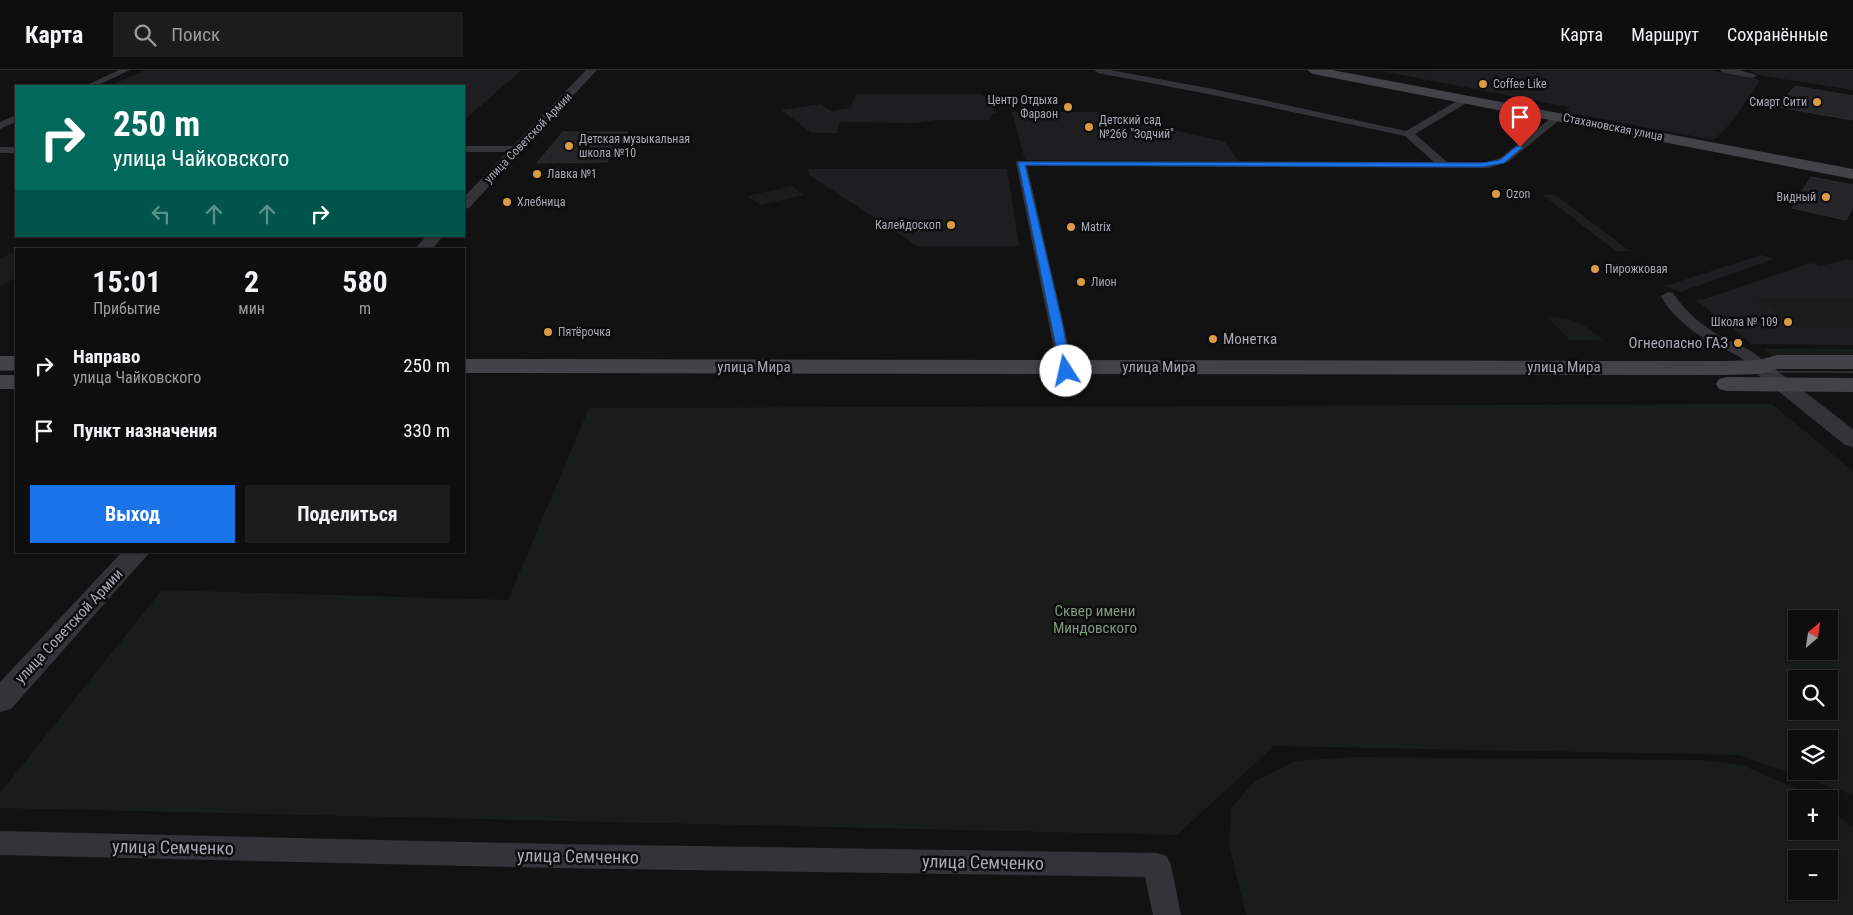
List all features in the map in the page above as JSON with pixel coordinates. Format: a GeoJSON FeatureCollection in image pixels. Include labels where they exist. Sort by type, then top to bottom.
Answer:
{"type":"FeatureCollection","features":[{"type":"Feature","properties":{"kind":"main road","name":"Стахановская улица"},"geometry":{"type":"LineString","coordinates":[[1314,70],[1853,174]]}},
{"type":"Feature","properties":{"kind":"main road","name":"улица Мира"},"geometry":{"type":"LineString","coordinates":[[465,382],[1760,367],[1777,362],[1853,362]]}},
{"type":"Feature","properties":{"kind":"main road"},"geometry":{"type":"LineString","coordinates":[[0,363],[15,363]]}},
{"type":"Feature","properties":{"kind":"main road","name":"улица Мира"},"geometry":{"type":"LineString","coordinates":[[465,366],[1853,385]]}},
{"type":"Feature","properties":{"kind":"main road"},"geometry":{"type":"LineString","coordinates":[[0,382],[15,382]]}},
{"type":"Feature","properties":{"kind":"street"},"geometry":{"type":"LineString","coordinates":[[91,85],[126,70]]}},
{"type":"Feature","properties":{"kind":"street","name":"улица Советской Армии"},"geometry":{"type":"LineString","coordinates":[[465,204],[592,70]]}},
{"type":"Feature","properties":{"kind":"street"},"geometry":{"type":"LineString","coordinates":[[1098,70],[1213,92],[1408,134],[1445,165]]}},
{"type":"Feature","properties":{"kind":"street"},"geometry":{"type":"LineString","coordinates":[[1724,70],[1753,75]]}},
{"type":"Feature","properties":{"kind":"street"},"geometry":{"type":"LineString","coordinates":[[1408,134],[1464,100]]}},
{"type":"Feature","properties":{"kind":"street"},"geometry":{"type":"LineString","coordinates":[[1067,375],[1021,163],[1489,164],[1502,161],[1558,117]]}},
{"type":"Feature","properties":{"kind":"street"},"geometry":{"type":"LineString","coordinates":[[0,126],[15,118]]}},
{"type":"Feature","properties":{"kind":"street"},"geometry":{"type":"LineString","coordinates":[[465,149],[517,149]]}},
{"type":"Feature","properties":{"kind":"street"},"geometry":{"type":"LineString","coordinates":[[0,150],[15,150]]}},
{"type":"Feature","properties":{"kind":"street"},"geometry":{"type":"LineString","coordinates":[[424,248],[434,237]]}},
{"type":"Feature","properties":{"kind":"street"},"geometry":{"type":"LineString","coordinates":[[1668,296],[1675,308],[1704,332],[1723,344],[1751,354],[1760,367],[1853,440]]}},
{"type":"Feature","properties":{"kind":"street","name":"улица Советской Армии"},"geometry":{"type":"LineString","coordinates":[[0,701],[136,553]]}},
{"type":"Feature","properties":{"kind":"street","name":"улица Семченко"},"geometry":{"type":"LineString","coordinates":[[0,843],[537,856],[1157,865],[1167,915]]}},
{"type":"Feature","properties":{"kind":"shaded area"},"geometry":{"type":"Polygon","coordinates":[[[145,70],[522,70],[465,119],[465,85],[111,85],[145,70]]]}},
{"type":"Feature","properties":{"kind":"shaded area"},"geometry":{"type":"Polygon","coordinates":[[[1708,70],[1754,77],[1760,81],[1729,125],[1714,140],[1565,112],[1569,107],[1381,71],[1708,70]]]}},
{"type":"Feature","properties":{"kind":"shaded area"},"geometry":{"type":"Polygon","coordinates":[[[1750,70],[1853,70],[1853,90],[1758,75],[1750,70]]]}},
{"type":"Feature","properties":{"kind":"shaded area"},"geometry":{"type":"Polygon","coordinates":[[[856,94],[981,94],[986,97],[996,113],[990,115],[991,118],[988,120],[935,120],[914,123],[839,122],[837,133],[812,133],[781,110],[821,104],[831,111],[851,108],[856,94]]]}},
{"type":"Feature","properties":{"kind":"shaded area","name":"Детский сад №266 \"Зодчий\""},"geometry":{"type":"Polygon","coordinates":[[[1012,112],[1098,112],[1225,142],[1239,161],[1025,160],[1012,112]]]}},
{"type":"Feature","properties":{"kind":"shaded area","name":"Калейдоскоп"},"geometry":{"type":"Polygon","coordinates":[[[808,169],[1007,169],[1019,246],[917,246],[809,175],[808,169]]]}},
{"type":"Feature","properties":{"kind":"shaded area"},"geometry":{"type":"Polygon","coordinates":[[[1554,194],[1630,251],[1616,251],[1543,195],[1554,194]]]}},
{"type":"Feature","properties":{"kind":"shaded area"},"geometry":{"type":"Polygon","coordinates":[[[1761,255],[1774,259],[1680,292],[1665,286],[1761,255]]]}},
{"type":"Feature","properties":{"kind":"shaded area","name":"Школа № 109"},"geometry":{"type":"Polygon","coordinates":[[[1848,259],[1853,261],[1853,345],[1752,344],[1696,300],[1705,299],[1811,263],[1820,266],[1848,259]]]}},
{"type":"Feature","properties":{"kind":"green space"},"geometry":{"type":"Polygon","coordinates":[[[792,186],[804,195],[760,205],[747,196],[792,186]]]}},
{"type":"Feature","properties":{"kind":"green space"},"geometry":{"type":"Polygon","coordinates":[[[10,253],[15,253],[15,278],[0,287],[0,259],[10,253]]]}},
{"type":"Feature","properties":{"kind":"green space"},"geometry":{"type":"Polygon","coordinates":[[[1755,298],[1853,298],[1853,328],[1798,328],[1755,298]]]}},
{"type":"Feature","properties":{"kind":"green space"},"geometry":{"type":"Polygon","coordinates":[[[1547,317],[1564,318],[1578,322],[1603,340],[1570,340],[1547,317]]]}},
{"type":"Feature","properties":{"kind":"green space"},"geometry":{"type":"Polygon","coordinates":[[[1764,349],[1853,349],[1853,357],[1774,357],[1764,349]]]}},
{"type":"Feature","properties":{"kind":"green space","name":"Сквер имени Миндовского"},"geometry":{"type":"Polygon","coordinates":[[[1772,404],[1853,471],[1853,795],[1810,780],[1838,780],[1838,730],[1788,730],[1788,772],[1739,755],[1274,746],[1177,835],[0,808],[0,793],[162,590],[508,600],[589,408],[1772,404]]]}},
{"type":"Feature","properties":{"kind":"green space"},"geometry":{"type":"Polygon","coordinates":[[[1351,757],[1703,760],[1742,765],[1800,790],[1788,790],[1788,840],[1838,840],[1838,816],[1853,827],[1853,915],[1246,915],[1229,845],[1231,808],[1255,781],[1295,761],[1351,757]]]}},
{"type":"Feature","properties":{"kind":"building","name":"Смарт Сити"},"geometry":{"type":"Polygon","coordinates":[[[1795,86],[1853,96],[1853,120],[1778,107],[1795,86]]]}},
{"type":"Feature","properties":{"kind":"building","name":"Детская музыкальная школа №10"},"geometry":{"type":"Polygon","coordinates":[[[563,132],[628,132],[607,162],[537,163],[563,132]]]}},
{"type":"Feature","properties":{"kind":"building","name":"Видный"},"geometry":{"type":"Polygon","coordinates":[[[1811,177],[1853,185],[1853,207],[1846,220],[1792,208],[1811,177]]]}},
{"type":"Feature","properties":{"kind":"tram line"},"geometry":{"type":"LineString","coordinates":[[0,370],[15,370]]}},
{"type":"Feature","properties":{"kind":"tram line"},"geometry":{"type":"LineString","coordinates":[[465,370],[1853,372]]}},
{"type":"Feature","properties":{"kind":"place","name":"Coffee Like"},"geometry":{"type":"Point","coordinates":[1483,84]}},
{"type":"Feature","properties":{"kind":"place","name":"Смарт Сити"},"geometry":{"type":"Point","coordinates":[1817,102]}},
{"type":"Feature","properties":{"kind":"place","name":"Центр Отдыха Фараон"},"geometry":{"type":"Point","coordinates":[1068,107]}},
{"type":"Feature","properties":{"kind":"place","name":"Детский сад №266 \"Зодчий\""},"geometry":{"type":"Point","coordinates":[1089,127]}},
{"type":"Feature","properties":{"kind":"place","name":"Детская музыкальная школа №10"},"geometry":{"type":"Point","coordinates":[569,146]}},
{"type":"Feature","properties":{"kind":"place","name":"Лавка №1"},"geometry":{"type":"Point","coordinates":[537,174]}},
{"type":"Feature","properties":{"kind":"place","name":"Ozon"},"geometry":{"type":"Point","coordinates":[1496,194]}},
{"type":"Feature","properties":{"kind":"place","name":"Видный"},"geometry":{"type":"Point","coordinates":[1826,197]}},
{"type":"Feature","properties":{"kind":"place","name":"Хлебница"},"geometry":{"type":"Point","coordinates":[507,202]}},
{"type":"Feature","properties":{"kind":"place","name":"Калейдоскоп"},"geometry":{"type":"Point","coordinates":[951,225]}},
{"type":"Feature","properties":{"kind":"place","name":"Matrix"},"geometry":{"type":"Point","coordinates":[1071,227]}},
{"type":"Feature","properties":{"kind":"place","name":"Пирожковая"},"geometry":{"type":"Point","coordinates":[1595,269]}},
{"type":"Feature","properties":{"kind":"place","name":"Лион"},"geometry":{"type":"Point","coordinates":[1081,282]}},
{"type":"Feature","properties":{"kind":"place","name":"Школа № 109"},"geometry":{"type":"Point","coordinates":[1788,322]}},
{"type":"Feature","properties":{"kind":"place","name":"Пятёрочка"},"geometry":{"type":"Point","coordinates":[548,332]}},
{"type":"Feature","properties":{"kind":"place","name":"Монетка"},"geometry":{"type":"Point","coordinates":[1213,339]}},
{"type":"Feature","properties":{"kind":"place","name":"Огнеопасно ГАЗ"},"geometry":{"type":"Point","coordinates":[1738,343]}},
{"type":"Feature","properties":{"kind":"route"},"geometry":{"type":"LineString","coordinates":[[1066,371],[1057,322],[1021,163],[1482,165],[1502,161],[1520,147]]}}]}
